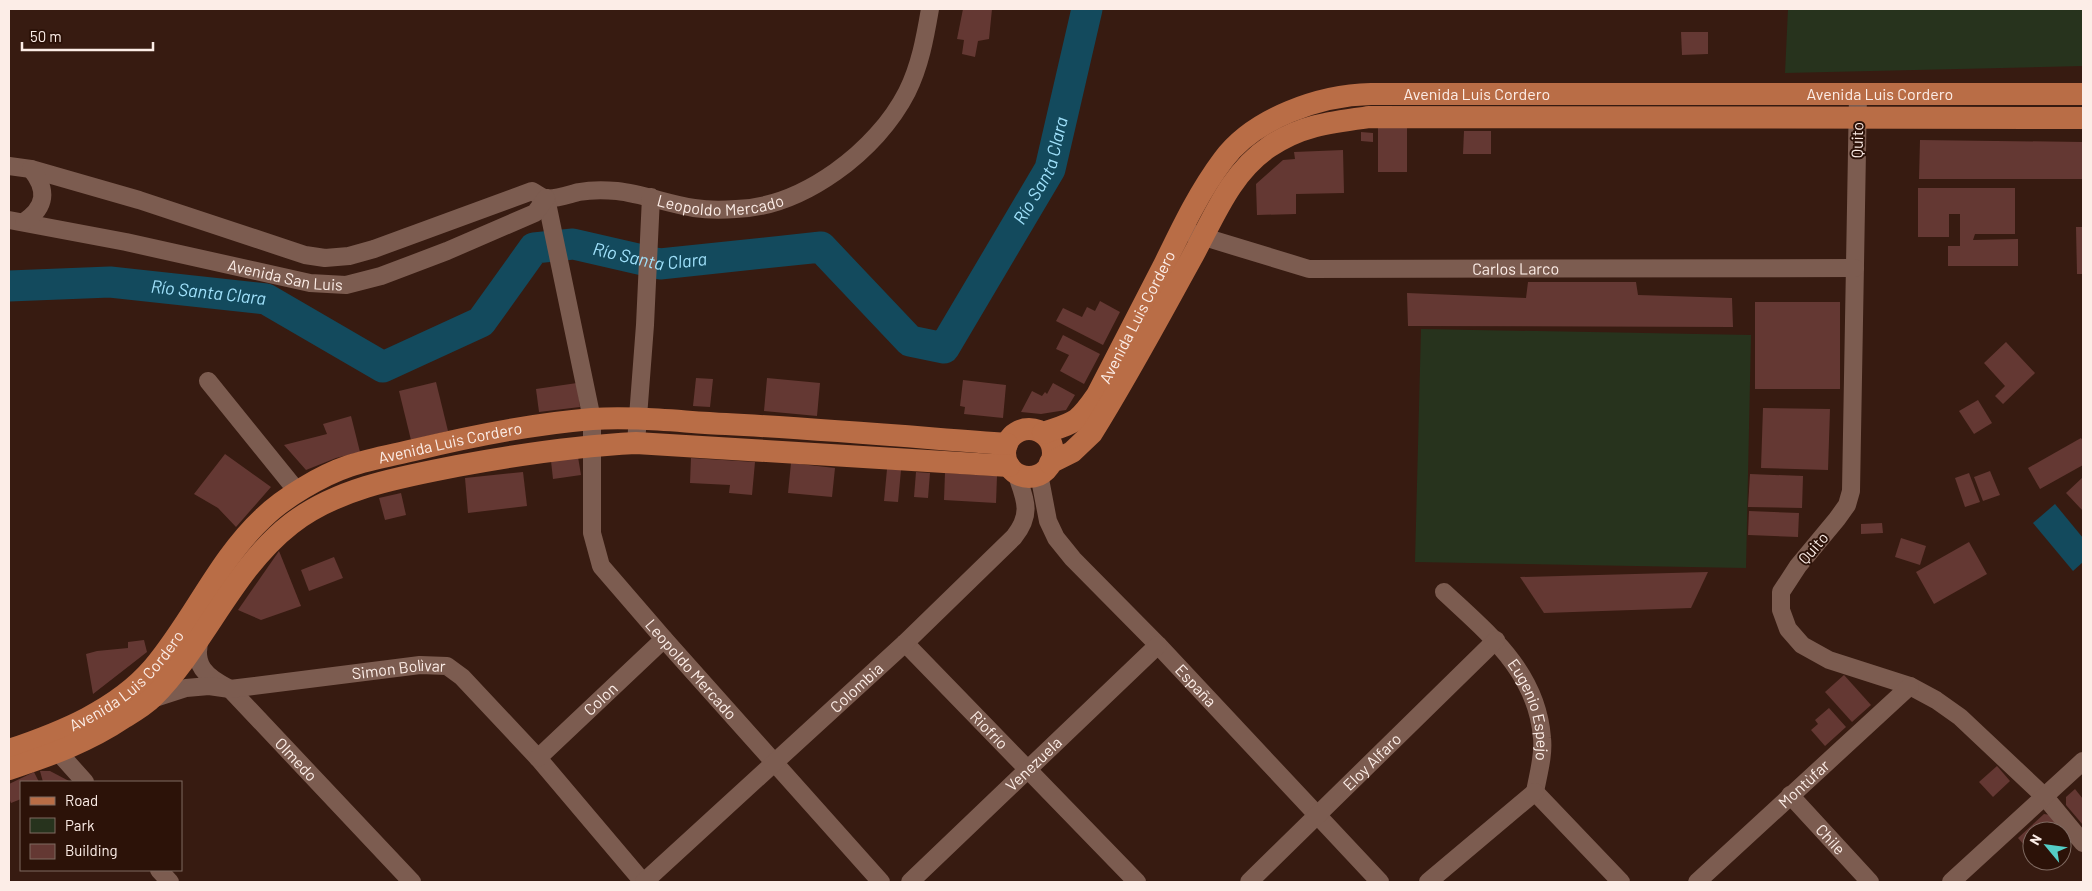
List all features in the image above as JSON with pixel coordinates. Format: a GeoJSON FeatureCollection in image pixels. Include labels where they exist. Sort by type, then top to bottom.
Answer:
{"type":"FeatureCollection","features":[{"type":"Feature","properties":{"kind":"main road","name":"Avenida Luis Cordero"},"geometry":{"type":"LineString","coordinates":[[1043,434],[1072,424],[1080,419],[1097,395],[1201,192],[1224,159],[1255,131],[1279,117],[1304,106],[1357,95],[2083,94]]}},
{"type":"Feature","properties":{"kind":"main road","name":"Avenida Luis Cordero"},"geometry":{"type":"LineString","coordinates":[[1045,468],[1072,452],[1092,434],[1241,170],[1268,147],[1285,136],[1324,122],[1370,117],[2083,118]]}},
{"type":"Feature","properties":{"kind":"main road","name":"Avenida Luis Cordero"},"geometry":{"type":"LineString","coordinates":[[9,750],[46,737],[98,712],[124,696],[152,669],[246,536],[263,518],[297,491],[346,467],[505,431],[592,419],[640,419],[848,430],[1007,444]]}},
{"type":"Feature","properties":{"kind":"main road"},"geometry":{"type":"LineString","coordinates":[[1030,429],[1043,434],[1048,438],[1053,450],[1045,468],[1027,476],[1013,470],[1005,452],[1007,444],[1016,433],[1030,429]]}},
{"type":"Feature","properties":{"kind":"main road","name":"Avenida Luis Cordero"},"geometry":{"type":"LineString","coordinates":[[9,769],[60,753],[99,735],[152,698],[169,680],[254,561],[289,525],[313,508],[364,488],[417,474],[506,456],[594,445],[636,443],[1013,470]]}},
{"type":"Feature","properties":{"kind":"street","name":"Leopoldo Mercado"},"geometry":{"type":"LineString","coordinates":[[636,443],[640,419],[651,197],[695,208],[737,209],[762,206],[786,199],[830,177],[877,136],[894,115],[907,92],[918,66],[930,9]]}},
{"type":"Feature","properties":{"kind":"street","name":"Quito"},"geometry":{"type":"LineString","coordinates":[[1858,94],[1852,491],[1847,505],[1838,520],[1788,579],[1781,592],[1781,610],[1788,629],[1802,645],[1830,660],[1910,686],[1936,700],[1960,717],[2045,797],[2083,843]]}},
{"type":"Feature","properties":{"kind":"street","name":"Avenida San Luis"},"geometry":{"type":"LineString","coordinates":[[9,166],[31,169],[139,200],[288,250],[325,258],[349,256],[374,249],[532,191],[546,198],[581,192],[616,191],[651,197]]}},
{"type":"Feature","properties":{"kind":"street"},"geometry":{"type":"LineString","coordinates":[[16,221],[34,215],[41,204],[43,191],[39,179],[31,169]]}},
{"type":"Feature","properties":{"kind":"street","name":"Leopoldo Mercado"},"geometry":{"type":"LineString","coordinates":[[546,198],[592,419],[594,445],[592,533],[601,566],[881,882]]}},
{"type":"Feature","properties":{"kind":"street","name":"Avenida San Luis"},"geometry":{"type":"LineString","coordinates":[[16,221],[126,242],[310,283],[346,285],[381,276],[456,247],[535,212],[546,198]]}},
{"type":"Feature","properties":{"kind":"street","name":"Carlos Larco"},"geometry":{"type":"LineString","coordinates":[[1182,230],[1309,269],[1855,268]]}},
{"type":"Feature","properties":{"kind":"street"},"geometry":{"type":"LineString","coordinates":[[208,381],[297,491]]}},
{"type":"Feature","properties":{"kind":"street","name":"España"},"geometry":{"type":"LineString","coordinates":[[1045,468],[1048,521],[1056,538],[1073,559],[1158,645],[1380,882]]}},
{"type":"Feature","properties":{"kind":"street","name":"Colombia"},"geometry":{"type":"LineString","coordinates":[[644,882],[905,642],[1014,537],[1026,516],[1026,504],[1013,470]]}},
{"type":"Feature","properties":{"kind":"street","name":"Eugenio Espejo"},"geometry":{"type":"LineString","coordinates":[[1444,592],[1496,640],[1529,685],[1539,714],[1543,740],[1535,792]]}},
{"type":"Feature","properties":{"kind":"street","name":"Olmedo"},"geometry":{"type":"LineString","coordinates":[[202,633],[199,643],[200,664],[205,674],[212,680],[230,689],[412,882]]}},
{"type":"Feature","properties":{"kind":"street","name":"Colon"},"geometry":{"type":"LineString","coordinates":[[538,758],[664,639]]}},
{"type":"Feature","properties":{"kind":"street","name":"Eloy Alfaro"},"geometry":{"type":"LineString","coordinates":[[1249,882],[1316,814],[1496,640]]}},
{"type":"Feature","properties":{"kind":"street","name":"Riofrío"},"geometry":{"type":"LineString","coordinates":[[905,642],[1136,882]]}},
{"type":"Feature","properties":{"kind":"street","name":"Venezuela"},"geometry":{"type":"LineString","coordinates":[[910,882],[1158,645]]}},
{"type":"Feature","properties":{"kind":"street","name":"Simon Bolìvar"},"geometry":{"type":"LineString","coordinates":[[152,698],[186,688],[209,686],[230,689],[420,665],[447,666],[462,677],[538,758],[644,882]]}},
{"type":"Feature","properties":{"kind":"street","name":"Montùfar"},"geometry":{"type":"LineString","coordinates":[[1697,882],[1910,686]]}},
{"type":"Feature","properties":{"kind":"street"},"geometry":{"type":"LineString","coordinates":[[60,753],[84,781]]}},
{"type":"Feature","properties":{"kind":"street"},"geometry":{"type":"LineString","coordinates":[[1951,882],[2083,761]]}},
{"type":"Feature","properties":{"kind":"street"},"geometry":{"type":"LineString","coordinates":[[1428,882],[1535,792],[1622,882]]}},
{"type":"Feature","properties":{"kind":"street","name":"Chile"},"geometry":{"type":"LineString","coordinates":[[1790,795],[1870,882]]}},
{"type":"Feature","properties":{"kind":"street"},"geometry":{"type":"LineString","coordinates":[[160,871],[170,882]]}},
{"type":"Feature","properties":{"kind":"green space"},"geometry":{"type":"Polygon","coordinates":[[[1788,9],[2083,9],[2083,66],[1785,73],[1788,9]]]}},
{"type":"Feature","properties":{"kind":"green space"},"geometry":{"type":"Polygon","coordinates":[[[1421,329],[1751,335],[1746,568],[1415,562],[1421,329]]]}},
{"type":"Feature","properties":{"kind":"water"},"geometry":{"type":"Polygon","coordinates":[[[2055,504],[2083,538],[2083,562],[2073,571],[2033,523],[2055,504]]]}},
{"type":"Feature","properties":{"kind":"building"},"geometry":{"type":"Polygon","coordinates":[[[963,9],[992,9],[989,39],[978,41],[975,57],[962,54],[964,40],[957,39],[963,9]]]}},
{"type":"Feature","properties":{"kind":"building"},"geometry":{"type":"Polygon","coordinates":[[[1681,32],[1708,32],[1708,54],[1682,55],[1681,32]]]}},
{"type":"Feature","properties":{"kind":"building"},"geometry":{"type":"Polygon","coordinates":[[[1378,128],[1407,128],[1407,172],[1378,172],[1378,128]]]}},
{"type":"Feature","properties":{"kind":"building"},"geometry":{"type":"Polygon","coordinates":[[[1464,131],[1491,131],[1491,154],[1463,154],[1464,131]]]}},
{"type":"Feature","properties":{"kind":"building"},"geometry":{"type":"Polygon","coordinates":[[[1361,132],[1373,133],[1373,142],[1361,141],[1361,132]]]}},
{"type":"Feature","properties":{"kind":"building"},"geometry":{"type":"Polygon","coordinates":[[[1920,140],[2083,142],[2083,179],[1919,179],[1920,140]]]}},
{"type":"Feature","properties":{"kind":"building"},"geometry":{"type":"Polygon","coordinates":[[[1343,150],[1344,193],[1296,194],[1296,214],[1257,215],[1256,184],[1283,160],[1295,159],[1294,152],[1343,150]]]}},
{"type":"Feature","properties":{"kind":"building"},"geometry":{"type":"Polygon","coordinates":[[[1918,188],[2015,188],[2015,234],[1975,234],[1973,240],[2018,239],[2018,266],[1948,266],[1948,246],[1960,246],[1960,214],[1949,214],[1949,237],[1918,237],[1918,188]]]}},
{"type":"Feature","properties":{"kind":"building"},"geometry":{"type":"Polygon","coordinates":[[[2076,227],[2083,227],[2083,274],[2077,274],[2076,227]]]}},
{"type":"Feature","properties":{"kind":"building"},"geometry":{"type":"Polygon","coordinates":[[[1528,282],[1636,282],[1638,295],[1732,298],[1733,327],[1408,326],[1407,293],[1526,298],[1528,282]]]}},
{"type":"Feature","properties":{"kind":"building"},"geometry":{"type":"Polygon","coordinates":[[[1100,301],[1120,312],[1103,345],[1056,321],[1063,308],[1082,317],[1087,307],[1095,311],[1100,301]]]}},
{"type":"Feature","properties":{"kind":"building"},"geometry":{"type":"Polygon","coordinates":[[[1755,302],[1840,302],[1840,389],[1755,389],[1755,302]]]}},
{"type":"Feature","properties":{"kind":"building"},"geometry":{"type":"Polygon","coordinates":[[[1063,335],[1100,354],[1084,384],[1060,371],[1069,355],[1056,349],[1063,335]]]}},
{"type":"Feature","properties":{"kind":"building"},"geometry":{"type":"Polygon","coordinates":[[[2006,342],[2035,373],[2003,404],[1995,396],[2005,386],[1984,363],[2006,342]]]}},
{"type":"Feature","properties":{"kind":"building"},"geometry":{"type":"Polygon","coordinates":[[[696,378],[713,379],[710,407],[693,406],[696,378]]]}},
{"type":"Feature","properties":{"kind":"building"},"geometry":{"type":"Polygon","coordinates":[[[767,378],[820,383],[817,416],[764,411],[767,378]]]}},
{"type":"Feature","properties":{"kind":"building"},"geometry":{"type":"Polygon","coordinates":[[[963,380],[1006,385],[1003,418],[964,414],[965,407],[960,406],[963,380]]]}},
{"type":"Feature","properties":{"kind":"building"},"geometry":{"type":"Polygon","coordinates":[[[436,382],[448,431],[411,440],[399,391],[436,382]]]}},
{"type":"Feature","properties":{"kind":"building"},"geometry":{"type":"Polygon","coordinates":[[[577,383],[580,407],[539,412],[536,389],[577,383]]]}},
{"type":"Feature","properties":{"kind":"building"},"geometry":{"type":"Polygon","coordinates":[[[1053,383],[1075,395],[1066,410],[1041,414],[1021,412],[1032,391],[1042,396],[1045,392],[1047,394],[1053,383]]]}},
{"type":"Feature","properties":{"kind":"building"},"geometry":{"type":"Polygon","coordinates":[[[1978,400],[1992,423],[1974,434],[1959,411],[1978,400]]]}},
{"type":"Feature","properties":{"kind":"building"},"geometry":{"type":"Polygon","coordinates":[[[1763,408],[1830,409],[1828,470],[1761,468],[1763,408]]]}},
{"type":"Feature","properties":{"kind":"building"},"geometry":{"type":"Polygon","coordinates":[[[351,416],[360,452],[336,458],[306,470],[284,445],[327,434],[323,424],[351,416]]]}},
{"type":"Feature","properties":{"kind":"building"},"geometry":{"type":"Polygon","coordinates":[[[2081,438],[2083,441],[2083,465],[2040,489],[2028,468],[2081,438]]]}},
{"type":"Feature","properties":{"kind":"building"},"geometry":{"type":"Polygon","coordinates":[[[225,454],[271,487],[236,527],[218,508],[194,494],[225,454]]]}},
{"type":"Feature","properties":{"kind":"building"},"geometry":{"type":"Polygon","coordinates":[[[578,457],[581,475],[553,479],[551,461],[578,457]]]}},
{"type":"Feature","properties":{"kind":"building"},"geometry":{"type":"Polygon","coordinates":[[[691,458],[755,462],[752,495],[729,493],[730,485],[690,483],[691,458]]]}},
{"type":"Feature","properties":{"kind":"building"},"geometry":{"type":"Polygon","coordinates":[[[791,463],[835,468],[832,497],[788,493],[791,463]]]}},
{"type":"Feature","properties":{"kind":"building"},"geometry":{"type":"Polygon","coordinates":[[[887,469],[901,470],[898,502],[884,501],[887,469]]]}},
{"type":"Feature","properties":{"kind":"building"},"geometry":{"type":"Polygon","coordinates":[[[1990,471],[2000,495],[1983,501],[1974,477],[1990,471]]]}},
{"type":"Feature","properties":{"kind":"building"},"geometry":{"type":"Polygon","coordinates":[[[523,472],[527,506],[468,513],[465,478],[523,472]]]}},
{"type":"Feature","properties":{"kind":"building"},"geometry":{"type":"Polygon","coordinates":[[[916,472],[930,473],[928,498],[914,497],[916,472]]]}},
{"type":"Feature","properties":{"kind":"building"},"geometry":{"type":"Polygon","coordinates":[[[945,473],[997,476],[996,503],[944,500],[945,473]]]}},
{"type":"Feature","properties":{"kind":"building"},"geometry":{"type":"Polygon","coordinates":[[[1969,473],[1980,502],[1965,507],[1955,478],[1969,473]]]}},
{"type":"Feature","properties":{"kind":"building"},"geometry":{"type":"Polygon","coordinates":[[[1750,474],[1803,476],[1802,508],[1748,507],[1750,474]]]}},
{"type":"Feature","properties":{"kind":"building"},"geometry":{"type":"Polygon","coordinates":[[[2083,477],[2083,511],[2066,493],[2083,477]]]}},
{"type":"Feature","properties":{"kind":"building"},"geometry":{"type":"Polygon","coordinates":[[[401,493],[406,515],[385,520],[379,498],[401,493]]]}},
{"type":"Feature","properties":{"kind":"building"},"geometry":{"type":"Polygon","coordinates":[[[1749,511],[1799,513],[1798,537],[1748,535],[1749,511]]]}},
{"type":"Feature","properties":{"kind":"building"},"geometry":{"type":"Polygon","coordinates":[[[1882,523],[1883,533],[1861,534],[1861,524],[1882,523]]]}},
{"type":"Feature","properties":{"kind":"building"},"geometry":{"type":"Polygon","coordinates":[[[1901,538],[1926,546],[1920,565],[1895,557],[1901,538]]]}},
{"type":"Feature","properties":{"kind":"building"},"geometry":{"type":"Polygon","coordinates":[[[1969,542],[1987,574],[1934,604],[1916,572],[1969,542]]]}},
{"type":"Feature","properties":{"kind":"building"},"geometry":{"type":"Polygon","coordinates":[[[279,551],[301,606],[261,620],[238,610],[279,551]]]}},
{"type":"Feature","properties":{"kind":"building"},"geometry":{"type":"Polygon","coordinates":[[[334,557],[343,578],[309,591],[301,570],[334,557]]]}},
{"type":"Feature","properties":{"kind":"building"},"geometry":{"type":"Polygon","coordinates":[[[1708,572],[1691,608],[1544,613],[1520,577],[1708,572]]]}},
{"type":"Feature","properties":{"kind":"building"},"geometry":{"type":"Polygon","coordinates":[[[144,640],[147,652],[93,694],[86,654],[128,648],[128,642],[144,640]]]}},
{"type":"Feature","properties":{"kind":"building"},"geometry":{"type":"Polygon","coordinates":[[[1844,675],[1871,705],[1852,722],[1825,692],[1844,675]]]}},
{"type":"Feature","properties":{"kind":"building"},"geometry":{"type":"Polygon","coordinates":[[[1829,708],[1846,727],[1825,746],[1811,730],[1818,724],[1815,720],[1829,708]]]}},
{"type":"Feature","properties":{"kind":"building"},"geometry":{"type":"Polygon","coordinates":[[[1997,766],[2010,781],[1993,797],[1979,782],[1997,766]]]}},
{"type":"Feature","properties":{"kind":"building"},"geometry":{"type":"Polygon","coordinates":[[[40,771],[50,771],[69,781],[43,781],[40,771]]]}},
{"type":"Feature","properties":{"kind":"building"},"geometry":{"type":"Polygon","coordinates":[[[34,772],[38,781],[20,781],[20,799],[11,803],[9,784],[34,772]]]}},
{"type":"Feature","properties":{"kind":"building"},"geometry":{"type":"Polygon","coordinates":[[[2075,789],[2083,799],[2083,825],[2066,805],[2066,797],[2075,789]]]}},
{"type":"Feature","properties":{"kind":"building"},"geometry":{"type":"Polygon","coordinates":[[[2044,814],[2051,815],[2056,821],[2036,821],[2044,814]]]}},
{"type":"Feature","properties":{"kind":"building"},"geometry":{"type":"Polygon","coordinates":[[[2022,834],[2022,843],[2018,838],[2022,834]]]}},
{"type":"Feature","properties":{"kind":"waterway","name":"Río Santa Clara"},"geometry":{"type":"LineString","coordinates":[[9,286],[110,282],[266,299],[383,367],[481,322],[534,248],[573,244],[660,264],[821,247],[910,341],[944,348],[1050,169],[1087,9]]}}]}
